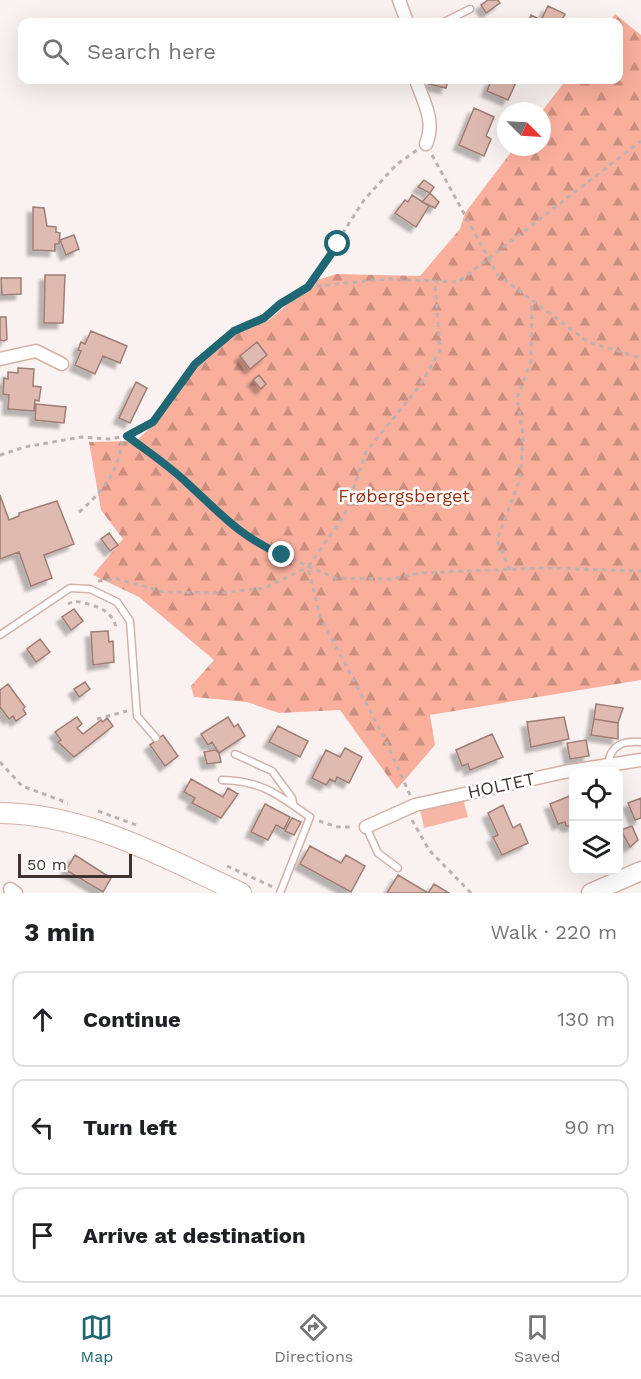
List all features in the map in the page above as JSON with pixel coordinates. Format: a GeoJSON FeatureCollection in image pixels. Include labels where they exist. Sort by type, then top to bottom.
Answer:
{"type":"FeatureCollection","features":[{"type":"Feature","properties":{"kind":"main road"},"geometry":{"type":"LineString","coordinates":[[0,813],[51,818],[92,828],[129,841],[241,893]]}},
{"type":"Feature","properties":{"kind":"main road"},"geometry":{"type":"LineString","coordinates":[[591,893],[641,871]]}},
{"type":"Feature","properties":{"kind":"street"},"geometry":{"type":"LineString","coordinates":[[399,0],[406,18]]}},
{"type":"Feature","properties":{"kind":"street"},"geometry":{"type":"LineString","coordinates":[[417,84],[429,116],[431,132],[426,144]]}},
{"type":"Feature","properties":{"kind":"street"},"geometry":{"type":"LineString","coordinates":[[0,359],[36,351],[62,364]]}},
{"type":"Feature","properties":{"kind":"street","name":"HOLTET"},"geometry":{"type":"LineString","coordinates":[[366,827],[415,805],[608,764],[641,760]]}},
{"type":"Feature","properties":{"kind":"lane"},"geometry":{"type":"LineString","coordinates":[[452,18],[470,9]]}},
{"type":"Feature","properties":{"kind":"lane"},"geometry":{"type":"LineString","coordinates":[[0,635],[64,591],[78,587],[90,589],[117,602],[130,621],[136,710],[140,721],[156,738]]}},
{"type":"Feature","properties":{"kind":"lane"},"geometry":{"type":"LineString","coordinates":[[608,764],[609,753],[614,747],[627,741],[641,742]]}},
{"type":"Feature","properties":{"kind":"lane"},"geometry":{"type":"LineString","coordinates":[[235,754],[272,771],[292,798],[293,803]]}},
{"type":"Feature","properties":{"kind":"lane"},"geometry":{"type":"LineString","coordinates":[[222,780],[258,784],[293,803],[310,817],[280,893]]}},
{"type":"Feature","properties":{"kind":"lane"},"geometry":{"type":"LineString","coordinates":[[366,827],[378,853],[398,868]]}},
{"type":"Feature","properties":{"kind":"path"},"geometry":{"type":"LineString","coordinates":[[0,456],[25,447],[81,437],[125,436],[153,422],[195,364],[234,331],[264,318],[280,304],[308,287],[386,279],[458,282],[641,141]]}},
{"type":"Feature","properties":{"kind":"path"},"geometry":{"type":"LineString","coordinates":[[308,287],[364,200],[396,165],[426,144],[496,274],[588,342],[641,358]]}},
{"type":"Feature","properties":{"kind":"path"},"geometry":{"type":"LineString","coordinates":[[90,589],[99,580],[117,579],[164,592],[219,593],[264,588],[308,567],[344,516],[366,452],[418,388],[440,351],[435,281]]}},
{"type":"Feature","properties":{"kind":"path"},"geometry":{"type":"LineString","coordinates":[[510,570],[497,540],[520,479],[523,435],[517,398],[531,361],[532,300]]}},
{"type":"Feature","properties":{"kind":"path"},"geometry":{"type":"LineString","coordinates":[[125,436],[187,483],[233,526],[258,544],[335,578],[391,579],[420,573],[510,570],[641,571]]}},
{"type":"Feature","properties":{"kind":"path"},"geometry":{"type":"LineString","coordinates":[[79,512],[94,500],[112,477],[125,436]]}},
{"type":"Feature","properties":{"kind":"path"},"geometry":{"type":"LineString","coordinates":[[308,567],[320,617],[371,713]]}},
{"type":"Feature","properties":{"kind":"path"},"geometry":{"type":"LineString","coordinates":[[68,604],[74,602],[100,608],[112,618],[116,630]]}},
{"type":"Feature","properties":{"kind":"path"},"geometry":{"type":"LineString","coordinates":[[97,719],[136,710]]}},
{"type":"Feature","properties":{"kind":"path"},"geometry":{"type":"LineString","coordinates":[[310,817],[338,827],[366,827]]}},
{"type":"Feature","properties":{"kind":"green space","name":"Frøbergsberget"},"geometry":{"type":"Polygon","coordinates":[[[623,20],[641,35],[641,680],[430,715],[435,745],[397,789],[340,710],[279,713],[247,702],[194,697],[191,686],[214,660],[139,597],[93,575],[123,539],[101,510],[89,442],[136,441],[153,425],[196,366],[235,333],[269,320],[315,281],[336,274],[420,276],[460,229],[465,213],[508,156],[551,156],[551,102],[549,102],[563,84],[623,84],[623,20]]]}},
{"type":"Feature","properties":{"kind":"shaded area"},"geometry":{"type":"Polygon","coordinates":[[[463,798],[468,817],[424,828],[420,809],[463,798]]]}},
{"type":"Feature","properties":{"kind":"building"},"geometry":{"type":"Polygon","coordinates":[[[488,0],[498,0],[500,3],[486,13],[481,5],[488,0]]]}},
{"type":"Feature","properties":{"kind":"building"},"geometry":{"type":"Polygon","coordinates":[[[548,6],[565,14],[563,18],[542,18],[548,6]]]}},
{"type":"Feature","properties":{"kind":"building"},"geometry":{"type":"Polygon","coordinates":[[[428,84],[447,84],[446,88],[428,84]]]}},
{"type":"Feature","properties":{"kind":"building"},"geometry":{"type":"Polygon","coordinates":[[[490,84],[515,84],[508,100],[487,91],[490,84]]]}},
{"type":"Feature","properties":{"kind":"building"},"geometry":{"type":"Polygon","coordinates":[[[474,108],[494,117],[486,136],[491,139],[484,156],[459,145],[474,108]]]}},
{"type":"Feature","properties":{"kind":"building"},"geometry":{"type":"Polygon","coordinates":[[[424,180],[434,187],[430,193],[418,187],[424,180]]]}},
{"type":"Feature","properties":{"kind":"building"},"geometry":{"type":"Polygon","coordinates":[[[430,193],[439,202],[435,208],[422,202],[430,193]]]}},
{"type":"Feature","properties":{"kind":"building"},"geometry":{"type":"Polygon","coordinates":[[[412,195],[429,206],[416,227],[395,213],[405,200],[408,202],[412,195]]]}},
{"type":"Feature","properties":{"kind":"building"},"geometry":{"type":"Polygon","coordinates":[[[33,207],[44,208],[47,226],[56,227],[56,232],[60,233],[59,244],[55,244],[55,251],[33,250],[33,207]]]}},
{"type":"Feature","properties":{"kind":"building"},"geometry":{"type":"Polygon","coordinates":[[[74,235],[79,249],[66,255],[60,240],[74,235]]]}},
{"type":"Feature","properties":{"kind":"building"},"geometry":{"type":"Polygon","coordinates":[[[45,275],[65,275],[63,323],[44,323],[45,275]]]}},
{"type":"Feature","properties":{"kind":"building"},"geometry":{"type":"Polygon","coordinates":[[[1,278],[21,278],[21,294],[2,295],[1,278]]]}},
{"type":"Feature","properties":{"kind":"building"},"geometry":{"type":"Polygon","coordinates":[[[0,317],[6,317],[7,339],[4,341],[0,340],[0,317]]]}},
{"type":"Feature","properties":{"kind":"building"},"geometry":{"type":"Polygon","coordinates":[[[91,331],[127,346],[120,363],[103,356],[95,374],[75,365],[81,351],[78,350],[81,342],[85,344],[91,331]]]}},
{"type":"Feature","properties":{"kind":"building"},"geometry":{"type":"Polygon","coordinates":[[[257,342],[267,355],[250,369],[240,356],[257,342]]]}},
{"type":"Feature","properties":{"kind":"building"},"geometry":{"type":"Polygon","coordinates":[[[18,368],[34,369],[33,386],[41,387],[39,401],[35,400],[34,411],[8,409],[9,395],[3,394],[4,378],[8,379],[8,372],[18,373],[18,368]]]}},
{"type":"Feature","properties":{"kind":"building"},"geometry":{"type":"Polygon","coordinates":[[[259,375],[266,384],[261,389],[253,380],[259,375]]]}},
{"type":"Feature","properties":{"kind":"building"},"geometry":{"type":"Polygon","coordinates":[[[136,382],[147,388],[130,423],[119,418],[136,382]]]}},
{"type":"Feature","properties":{"kind":"building"},"geometry":{"type":"Polygon","coordinates":[[[36,404],[66,407],[64,423],[35,420],[36,404]]]}},
{"type":"Feature","properties":{"kind":"building"},"geometry":{"type":"Polygon","coordinates":[[[0,495],[9,520],[19,516],[19,513],[57,501],[74,544],[44,555],[52,578],[31,586],[19,552],[0,559],[0,495]]]}},
{"type":"Feature","properties":{"kind":"building"},"geometry":{"type":"Polygon","coordinates":[[[109,533],[118,545],[110,551],[101,539],[109,533]]]}},
{"type":"Feature","properties":{"kind":"building"},"geometry":{"type":"Polygon","coordinates":[[[74,609],[83,621],[71,630],[62,617],[74,609]]]}},
{"type":"Feature","properties":{"kind":"building"},"geometry":{"type":"Polygon","coordinates":[[[108,631],[109,642],[113,641],[114,662],[93,665],[91,632],[108,631]]]}},
{"type":"Feature","properties":{"kind":"building"},"geometry":{"type":"Polygon","coordinates":[[[40,639],[50,652],[36,662],[27,649],[40,639]]]}},
{"type":"Feature","properties":{"kind":"building"},"geometry":{"type":"Polygon","coordinates":[[[85,682],[90,689],[79,697],[74,689],[85,682]]]}},
{"type":"Feature","properties":{"kind":"building"},"geometry":{"type":"Polygon","coordinates":[[[8,684],[25,707],[23,709],[26,714],[16,721],[13,716],[9,719],[0,707],[0,690],[8,684]]]}},
{"type":"Feature","properties":{"kind":"building"},"geometry":{"type":"Polygon","coordinates":[[[596,704],[623,708],[618,723],[594,719],[596,704]]]}},
{"type":"Feature","properties":{"kind":"building"},"geometry":{"type":"Polygon","coordinates":[[[77,717],[82,724],[77,728],[83,734],[107,718],[113,726],[74,757],[58,742],[61,740],[55,732],[77,717]]]}},
{"type":"Feature","properties":{"kind":"building"},"geometry":{"type":"Polygon","coordinates":[[[228,717],[234,727],[238,724],[245,736],[219,753],[212,742],[208,745],[201,734],[228,717]]]}},
{"type":"Feature","properties":{"kind":"building"},"geometry":{"type":"Polygon","coordinates":[[[564,717],[569,739],[531,747],[527,722],[564,717]]]}},
{"type":"Feature","properties":{"kind":"building"},"geometry":{"type":"Polygon","coordinates":[[[594,719],[618,723],[618,739],[591,735],[594,719]]]}},
{"type":"Feature","properties":{"kind":"building"},"geometry":{"type":"Polygon","coordinates":[[[278,726],[308,741],[300,757],[269,742],[278,726]]]}},
{"type":"Feature","properties":{"kind":"building"},"geometry":{"type":"Polygon","coordinates":[[[492,734],[503,757],[470,770],[468,764],[462,766],[456,750],[492,734]]]}},
{"type":"Feature","properties":{"kind":"building"},"geometry":{"type":"Polygon","coordinates":[[[163,735],[178,756],[165,766],[150,745],[163,735]]]}},
{"type":"Feature","properties":{"kind":"building"},"geometry":{"type":"Polygon","coordinates":[[[586,740],[589,756],[570,759],[567,743],[586,740]]]}},
{"type":"Feature","properties":{"kind":"building"},"geometry":{"type":"Polygon","coordinates":[[[345,748],[362,757],[349,783],[337,777],[335,782],[330,779],[326,785],[312,778],[326,750],[340,757],[345,748]]]}},
{"type":"Feature","properties":{"kind":"building"},"geometry":{"type":"Polygon","coordinates":[[[215,750],[219,753],[221,762],[207,764],[204,752],[215,750]]]}},
{"type":"Feature","properties":{"kind":"building"},"geometry":{"type":"Polygon","coordinates":[[[191,779],[223,797],[228,788],[238,794],[221,818],[192,803],[195,798],[184,792],[191,779]]]}},
{"type":"Feature","properties":{"kind":"building"},"geometry":{"type":"Polygon","coordinates":[[[569,796],[569,826],[566,826],[565,822],[558,824],[550,804],[569,796]]]}},
{"type":"Feature","properties":{"kind":"building"},"geometry":{"type":"Polygon","coordinates":[[[641,798],[641,818],[635,820],[628,803],[641,798]]]}},
{"type":"Feature","properties":{"kind":"building"},"geometry":{"type":"Polygon","coordinates":[[[265,804],[290,817],[284,829],[276,825],[268,840],[251,832],[265,804]]]}},
{"type":"Feature","properties":{"kind":"building"},"geometry":{"type":"Polygon","coordinates":[[[503,805],[513,828],[520,824],[528,843],[502,855],[493,837],[498,835],[488,813],[503,805]]]}},
{"type":"Feature","properties":{"kind":"building"},"geometry":{"type":"Polygon","coordinates":[[[292,818],[301,822],[294,835],[285,831],[292,818]]]}},
{"type":"Feature","properties":{"kind":"building"},"geometry":{"type":"Polygon","coordinates":[[[632,826],[638,840],[630,847],[623,834],[623,829],[632,826]]]}},
{"type":"Feature","properties":{"kind":"building"},"geometry":{"type":"Polygon","coordinates":[[[310,846],[341,863],[346,855],[365,866],[351,892],[300,864],[310,846]]]}},
{"type":"Feature","properties":{"kind":"building"},"geometry":{"type":"Polygon","coordinates":[[[75,855],[111,878],[103,892],[66,870],[75,855]]]}},
{"type":"Feature","properties":{"kind":"building"},"geometry":{"type":"Polygon","coordinates":[[[398,875],[428,893],[387,893],[398,875]]]}},
{"type":"Feature","properties":{"kind":"building"},"geometry":{"type":"Polygon","coordinates":[[[434,884],[449,893],[428,893],[434,884]]]}},
{"type":"Feature","properties":{"kind":"route"},"geometry":{"type":"LineString","coordinates":[[282,555],[258,544],[233,526],[164,463],[127,436],[141,431],[153,422],[195,364],[234,331],[264,318],[280,304],[308,287],[338,244]]}}]}
